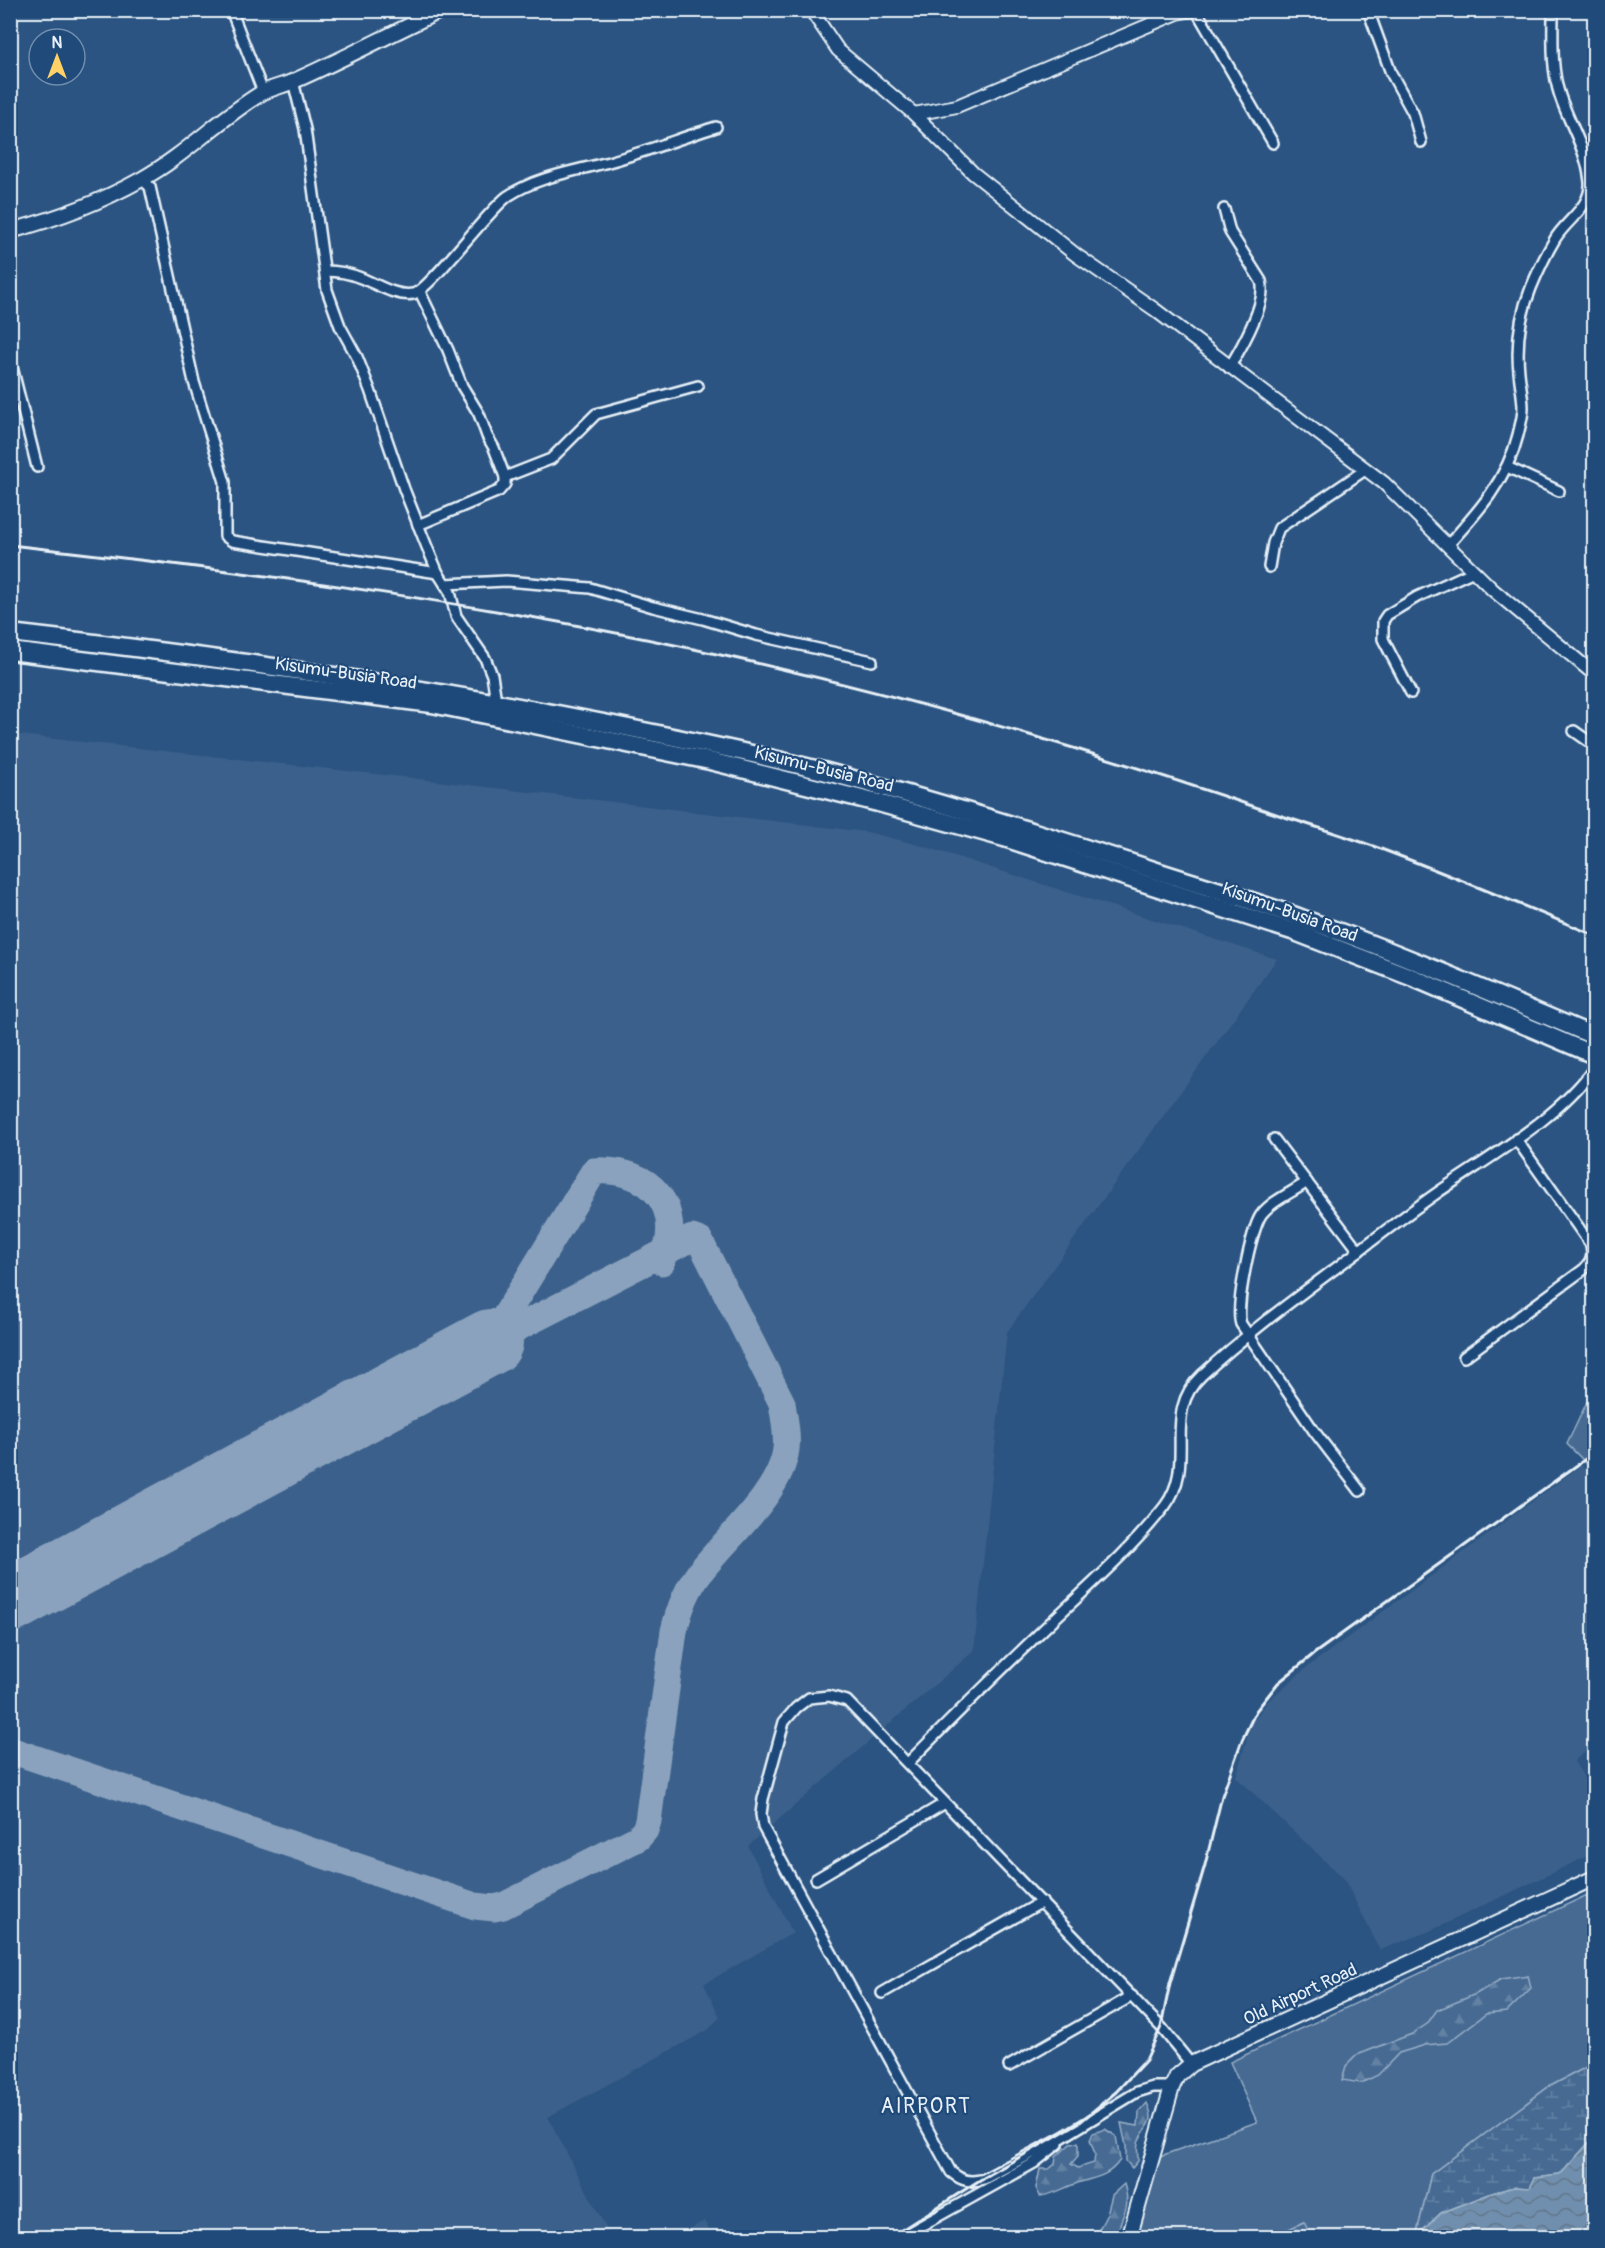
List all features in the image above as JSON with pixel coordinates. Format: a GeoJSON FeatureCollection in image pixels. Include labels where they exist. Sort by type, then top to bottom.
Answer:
{"type":"FeatureCollection","features":[{"type":"Feature","properties":{"kind":"highway","name":"Kisumu-Busia Road"},"geometry":{"type":"LineString","coordinates":[[10,633],[322,674],[496,701],[820,770],[1011,823],[1304,919],[1415,961],[1594,1036]]}},
{"type":"Feature","properties":{"kind":"highway","name":"Kisumu-Busia Road"},"geometry":{"type":"LineString","coordinates":[[10,651],[432,704],[710,761],[855,797],[1004,838],[1295,932],[1416,979],[1594,1055]]}},
{"type":"Feature","properties":{"kind":"main road"},"geometry":{"type":"LineString","coordinates":[[10,231],[65,215],[142,179],[172,159],[230,113],[263,92],[293,81],[442,10]]}},
{"type":"Feature","properties":{"kind":"main road","name":"Old Airport Road"},"geometry":{"type":"LineString","coordinates":[[1129,2238],[1172,2087],[1177,2076],[1191,2064],[1594,1878]]}},
{"type":"Feature","properties":{"kind":"street"},"geometry":{"type":"LineString","coordinates":[[231,10],[263,92]]}},
{"type":"Feature","properties":{"kind":"street"},"geometry":{"type":"LineString","coordinates":[[811,10],[838,50],[914,114],[973,173],[1076,255],[1154,309],[1229,368],[1384,483],[1493,590],[1594,674]]}},
{"type":"Feature","properties":{"kind":"street"},"geometry":{"type":"LineString","coordinates":[[914,114],[957,106],[1180,12],[1194,10],[1273,143]]}},
{"type":"Feature","properties":{"kind":"street"},"geometry":{"type":"LineString","coordinates":[[1368,10],[1391,73],[1413,113],[1421,142]]}},
{"type":"Feature","properties":{"kind":"street"},"geometry":{"type":"LineString","coordinates":[[1448,545],[1488,500],[1507,468],[1516,444],[1523,410],[1517,346],[1523,310],[1556,236],[1574,219],[1590,191],[1587,166],[1560,96],[1554,70],[1553,10]]}},
{"type":"Feature","properties":{"kind":"street"},"geometry":{"type":"LineString","coordinates":[[293,81],[305,129],[311,187],[327,290],[370,390],[418,525],[438,573],[450,592],[456,616],[489,667],[496,701]]}},
{"type":"Feature","properties":{"kind":"street"},"geometry":{"type":"LineString","coordinates":[[325,271],[340,272],[392,291],[406,294],[420,292],[474,230],[507,197],[534,182],[633,155],[716,127]]}},
{"type":"Feature","properties":{"kind":"street"},"geometry":{"type":"LineString","coordinates":[[142,179],[150,187],[194,382],[225,482],[225,536],[232,541],[438,573]]}},
{"type":"Feature","properties":{"kind":"street"},"geometry":{"type":"LineString","coordinates":[[1224,209],[1230,232],[1262,281],[1263,291],[1245,339],[1229,368]]}},
{"type":"Feature","properties":{"kind":"street"},"geometry":{"type":"LineString","coordinates":[[418,525],[499,490],[505,484],[505,477],[479,414],[462,387],[448,350],[420,292]]}},
{"type":"Feature","properties":{"kind":"street"},"geometry":{"type":"LineString","coordinates":[[10,359],[37,467]]}},
{"type":"Feature","properties":{"kind":"street"},"geometry":{"type":"LineString","coordinates":[[505,477],[551,459],[596,414],[699,386]]}},
{"type":"Feature","properties":{"kind":"street"},"geometry":{"type":"LineString","coordinates":[[1507,468],[1558,491]]}},
{"type":"Feature","properties":{"kind":"street"},"geometry":{"type":"LineString","coordinates":[[1269,567],[1272,543],[1279,528],[1365,470]]}},
{"type":"Feature","properties":{"kind":"street"},"geometry":{"type":"LineString","coordinates":[[1411,693],[1383,639],[1383,621],[1387,615],[1417,597],[1474,571]]}},
{"type":"Feature","properties":{"kind":"street"},"geometry":{"type":"LineString","coordinates":[[445,584],[506,581],[590,588],[756,635],[872,661]]}},
{"type":"Feature","properties":{"kind":"street"},"geometry":{"type":"LineString","coordinates":[[1574,731],[1594,745]]}},
{"type":"Feature","properties":{"kind":"street"},"geometry":{"type":"LineString","coordinates":[[908,1763],[1000,1671],[1113,1564],[1164,1507],[1180,1477],[1181,1414],[1184,1400],[1201,1376],[1290,1302],[1564,1102],[1584,1083],[1594,1068]]}},
{"type":"Feature","properties":{"kind":"street"},"geometry":{"type":"LineString","coordinates":[[1274,1139],[1359,1251]]}},
{"type":"Feature","properties":{"kind":"street"},"geometry":{"type":"LineString","coordinates":[[1464,1357],[1583,1270],[1590,1264],[1593,1255],[1591,1245],[1516,1139]]}},
{"type":"Feature","properties":{"kind":"street"},"geometry":{"type":"LineString","coordinates":[[1307,1182],[1266,1210],[1256,1226],[1238,1317],[1314,1431],[1360,1491]]}},
{"type":"Feature","properties":{"kind":"street"},"geometry":{"type":"LineString","coordinates":[[1172,2087],[1153,2087],[1137,2092],[1064,2137],[984,2179],[971,2182],[960,2179],[951,2172],[763,1827],[761,1814],[763,1799],[784,1722],[796,1708],[809,1698],[829,1696],[847,1701],[1132,1996],[1191,2064]]}},
{"type":"Feature","properties":{"kind":"street"},"geometry":{"type":"LineString","coordinates":[[816,1879],[945,1803]]}},
{"type":"Feature","properties":{"kind":"street"},"geometry":{"type":"LineString","coordinates":[[882,1993],[1042,1902]]}},
{"type":"Feature","properties":{"kind":"street"},"geometry":{"type":"LineString","coordinates":[[1009,2066],[1132,1996]]}},
{"type":"Feature","properties":{"kind":"street"},"geometry":{"type":"LineString","coordinates":[[899,2238],[1034,2163],[1057,2146],[1064,2137]]}},
{"type":"Feature","properties":{"kind":"shaded area"},"geometry":{"type":"Polygon","coordinates":[[[11,734],[394,776],[867,832],[923,846],[1277,959],[1007,1332],[974,1651],[748,1846],[793,1933],[704,1984],[720,2017],[708,2030],[548,2117],[611,2237],[11,2238],[11,734]]]}},
{"type":"Feature","properties":{"kind":"shaded area"},"geometry":{"type":"Polygon","coordinates":[[[1582,1465],[1594,1480],[1594,1745],[1574,1761],[1594,1794],[1594,1853],[1430,1931],[1380,1950],[1344,1879],[1236,1777],[1251,1724],[1269,1700],[1306,1668],[1582,1465]]]}},
{"type":"Feature","properties":{"kind":"shaded area"},"geometry":{"type":"Polygon","coordinates":[[[704,2221],[714,2237],[675,2237],[704,2221]]]}},
{"type":"Feature","properties":{"kind":"green space"},"geometry":{"type":"Polygon","coordinates":[[[1594,1387],[1594,1471],[1567,1444],[1594,1387]]]}},
{"type":"Feature","properties":{"kind":"green space"},"geometry":{"type":"Polygon","coordinates":[[[1594,1892],[1594,2063],[1547,2088],[1431,2174],[1416,2237],[1311,2237],[1303,2222],[1279,2234],[1278,2237],[1129,2238],[1149,2164],[1166,2154],[1257,2122],[1230,2062],[1594,1892]]]}},
{"type":"Feature","properties":{"kind":"green space"},"geometry":{"type":"Polygon","coordinates":[[[1528,1975],[1531,1988],[1507,2012],[1486,2014],[1447,2043],[1425,2045],[1399,2053],[1378,2075],[1361,2083],[1342,2080],[1346,2066],[1357,2055],[1412,2034],[1427,2024],[1437,2010],[1476,1994],[1501,1979],[1528,1975]]]}},
{"type":"Feature","properties":{"kind":"green space"},"geometry":{"type":"Polygon","coordinates":[[[1594,2063],[1594,2137],[1560,2175],[1534,2178],[1529,2188],[1514,2187],[1492,2193],[1441,2213],[1416,2237],[1431,2174],[1547,2088],[1594,2063]]]}},
{"type":"Feature","properties":{"kind":"green space"},"geometry":{"type":"Polygon","coordinates":[[[1147,2103],[1151,2120],[1139,2140],[1138,2161],[1132,2168],[1126,2161],[1126,2146],[1121,2123],[1138,2126],[1139,2112],[1147,2103]]]}},
{"type":"Feature","properties":{"kind":"green space"},"geometry":{"type":"Polygon","coordinates":[[[1105,2129],[1116,2136],[1120,2160],[1115,2166],[1100,2176],[1040,2196],[1036,2188],[1040,2169],[1049,2169],[1055,2164],[1056,2157],[1070,2144],[1078,2143],[1078,2156],[1071,2164],[1078,2168],[1094,2163],[1095,2154],[1090,2140],[1093,2133],[1105,2129]]]}},
{"type":"Feature","properties":{"kind":"green space"},"geometry":{"type":"Polygon","coordinates":[[[1124,2184],[1127,2201],[1118,2237],[1095,2237],[1107,2214],[1112,2195],[1124,2184]]]}},
{"type":"Feature","properties":{"kind":"green space"},"geometry":{"type":"Polygon","coordinates":[[[1304,2222],[1311,2237],[1278,2237],[1278,2234],[1304,2222]]]}},
{"type":"Feature","properties":{"kind":"water"},"geometry":{"type":"Polygon","coordinates":[[[1594,2137],[1594,2237],[1416,2237],[1441,2213],[1492,2193],[1514,2187],[1529,2188],[1534,2178],[1560,2175],[1594,2137]]]}},
{"type":"Feature","properties":{"kind":"taxiway"},"geometry":{"type":"LineString","coordinates":[[490,1341],[594,1171],[632,1176],[647,1184],[658,1195],[666,1208],[670,1224],[662,1262]]}},
{"type":"Feature","properties":{"kind":"taxiway"},"geometry":{"type":"LineString","coordinates":[[10,1750],[475,1906],[494,1908],[503,1906],[638,1838],[645,1830],[648,1821],[678,1615],[695,1579],[751,1514],[774,1482],[782,1466],[786,1449],[782,1403],[700,1241],[692,1238],[490,1342]]}},
{"type":"Feature","properties":{"kind":"runway"},"geometry":{"type":"LineString","coordinates":[[10,1600],[490,1342]]}},
{"type":"Feature","properties":{"kind":"railway"},"geometry":{"type":"LineString","coordinates":[[10,545],[283,578],[555,621],[734,658],[868,690],[1067,746],[1374,846],[1594,935]]}},
{"type":"Feature","properties":{"kind":"railway"},"geometry":{"type":"LineString","coordinates":[[889,2238],[980,2180],[1080,2122],[1116,2092],[1146,2060],[1161,2027],[1170,1983],[1205,1865],[1222,1796],[1242,1740],[1256,1711],[1278,1683],[1315,1653],[1594,1453]]}},
{"type":"Feature","properties":{"kind":"district","name":"AIRPORT"},"geometry":{"type":"Point","coordinates":[926,2106]}}]}
